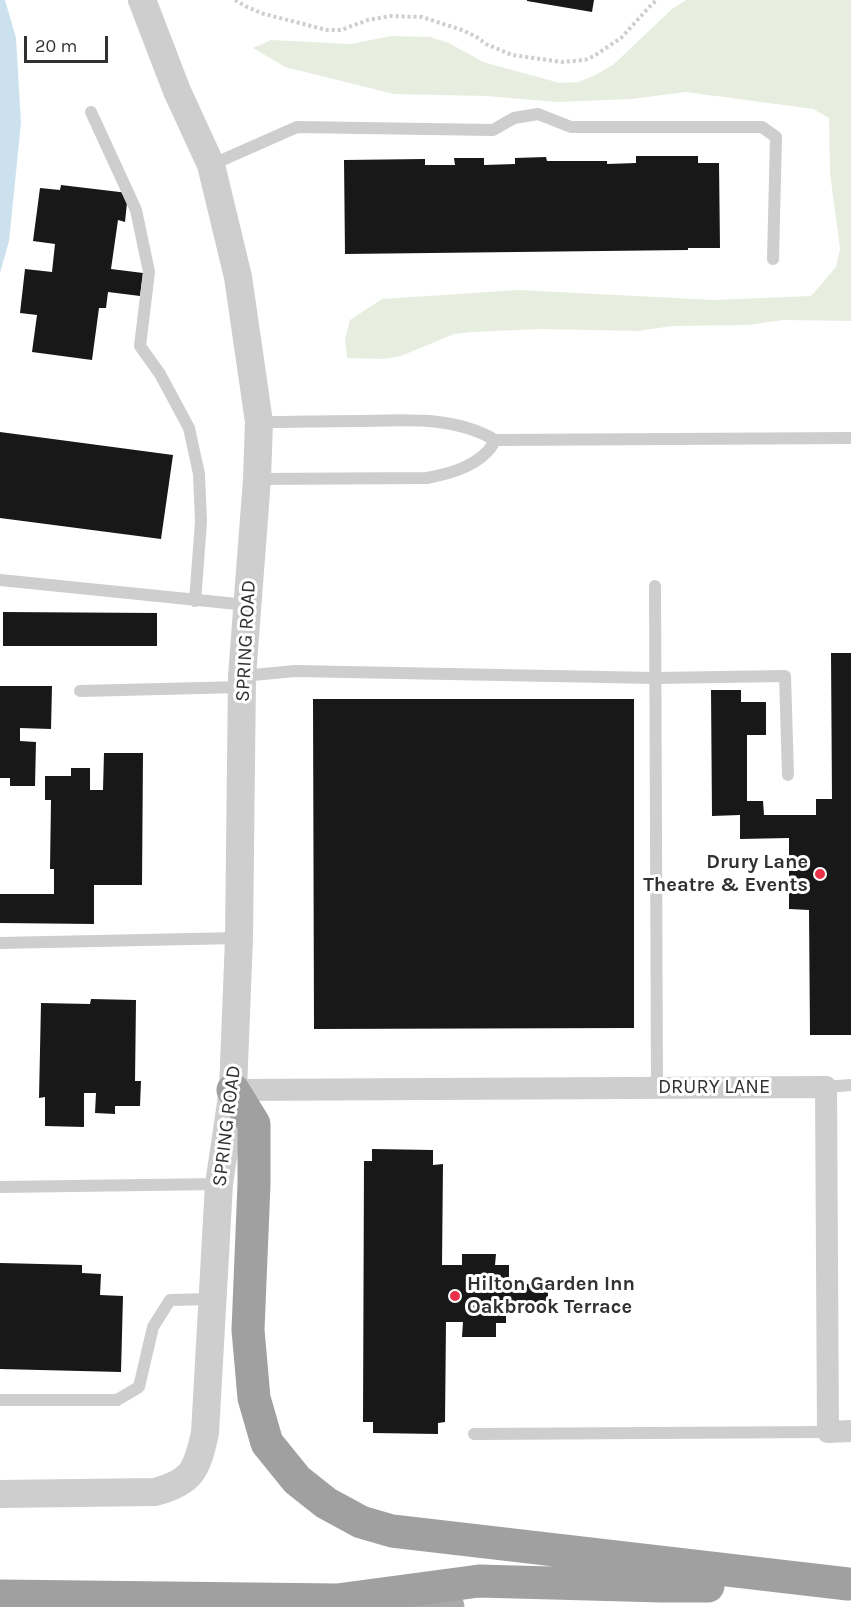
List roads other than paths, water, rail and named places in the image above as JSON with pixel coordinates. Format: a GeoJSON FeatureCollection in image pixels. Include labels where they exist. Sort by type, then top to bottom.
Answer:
{"type":"FeatureCollection","features":[{"type":"Feature","properties":{"kind":"highway"},"geometry":{"type":"LineString","coordinates":[[233,1089],[254,1124],[248,1330],[254,1398],[267,1443],[297,1480],[326,1503],[361,1522],[392,1531],[850,1584]]}},
{"type":"Feature","properties":{"kind":"highway"},"geometry":{"type":"LineString","coordinates":[[0,1596],[337,1600],[479,1581],[662,1586],[850,1584]]}},
{"type":"Feature","properties":{"kind":"main road"},"geometry":{"type":"LineString","coordinates":[[337,1600],[448,1607]]}},
{"type":"Feature","properties":{"kind":"street","name":"SPRING ROAD"},"geometry":{"type":"LineString","coordinates":[[0,1494],[155,1492],[172,1487],[191,1474],[199,1459],[205,1433],[219,1184],[233,1089],[239,938],[242,681],[258,479],[259,422],[238,277],[211,165],[177,91],[142,0]]}},
{"type":"Feature","properties":{"kind":"street","name":"DRURY LANE"},"geometry":{"type":"LineString","coordinates":[[233,1089],[826,1087]]}},
{"type":"Feature","properties":{"kind":"street"},"geometry":{"type":"LineString","coordinates":[[826,1087],[828,1432],[851,1431]]}},
{"type":"Feature","properties":{"kind":"lane"},"geometry":{"type":"LineString","coordinates":[[91,112],[136,210],[149,272],[140,346],[160,374],[189,428],[199,474],[201,522],[195,601]]}},
{"type":"Feature","properties":{"kind":"lane"},"geometry":{"type":"LineString","coordinates":[[211,165],[297,127],[493,130],[514,118],[538,114],[571,127],[762,128],[776,137],[773,259]]}},
{"type":"Feature","properties":{"kind":"lane"},"geometry":{"type":"LineString","coordinates":[[259,422],[421,420],[460,425],[482,432],[495,440],[851,438]]}},
{"type":"Feature","properties":{"kind":"lane"},"geometry":{"type":"LineString","coordinates":[[258,479],[427,478],[448,474],[467,465],[486,453],[495,440]]}},
{"type":"Feature","properties":{"kind":"lane"},"geometry":{"type":"LineString","coordinates":[[0,580],[247,605]]}},
{"type":"Feature","properties":{"kind":"lane"},"geometry":{"type":"LineString","coordinates":[[655,586],[657,1087]]}},
{"type":"Feature","properties":{"kind":"lane"},"geometry":{"type":"LineString","coordinates":[[80,691],[242,681],[295,671],[655,678],[785,676],[788,774]]}},
{"type":"Feature","properties":{"kind":"lane"},"geometry":{"type":"LineString","coordinates":[[0,943],[239,938]]}},
{"type":"Feature","properties":{"kind":"lane"},"geometry":{"type":"LineString","coordinates":[[826,1087],[851,1085]]}},
{"type":"Feature","properties":{"kind":"lane"},"geometry":{"type":"LineString","coordinates":[[0,1188],[219,1184]]}},
{"type":"Feature","properties":{"kind":"lane"},"geometry":{"type":"LineString","coordinates":[[0,1400],[117,1400],[139,1387],[153,1327],[170,1300],[212,1299]]}},
{"type":"Feature","properties":{"kind":"lane"},"geometry":{"type":"LineString","coordinates":[[474,1434],[828,1432]]}},
{"type":"Feature","properties":{"kind":"water"},"geometry":{"type":"Polygon","coordinates":[[[0,0],[5,0],[16,38],[21,123],[9,241],[0,273],[0,0]]]}},
{"type":"Feature","properties":{"kind":"place","name":"Drury Lane Theatre & Events"},"geometry":{"type":"Point","coordinates":[820,874]}},
{"type":"Feature","properties":{"kind":"place","name":"Hilton Garden Inn Oakbrook Terrace"},"geometry":{"type":"Point","coordinates":[455,1296]}}]}
